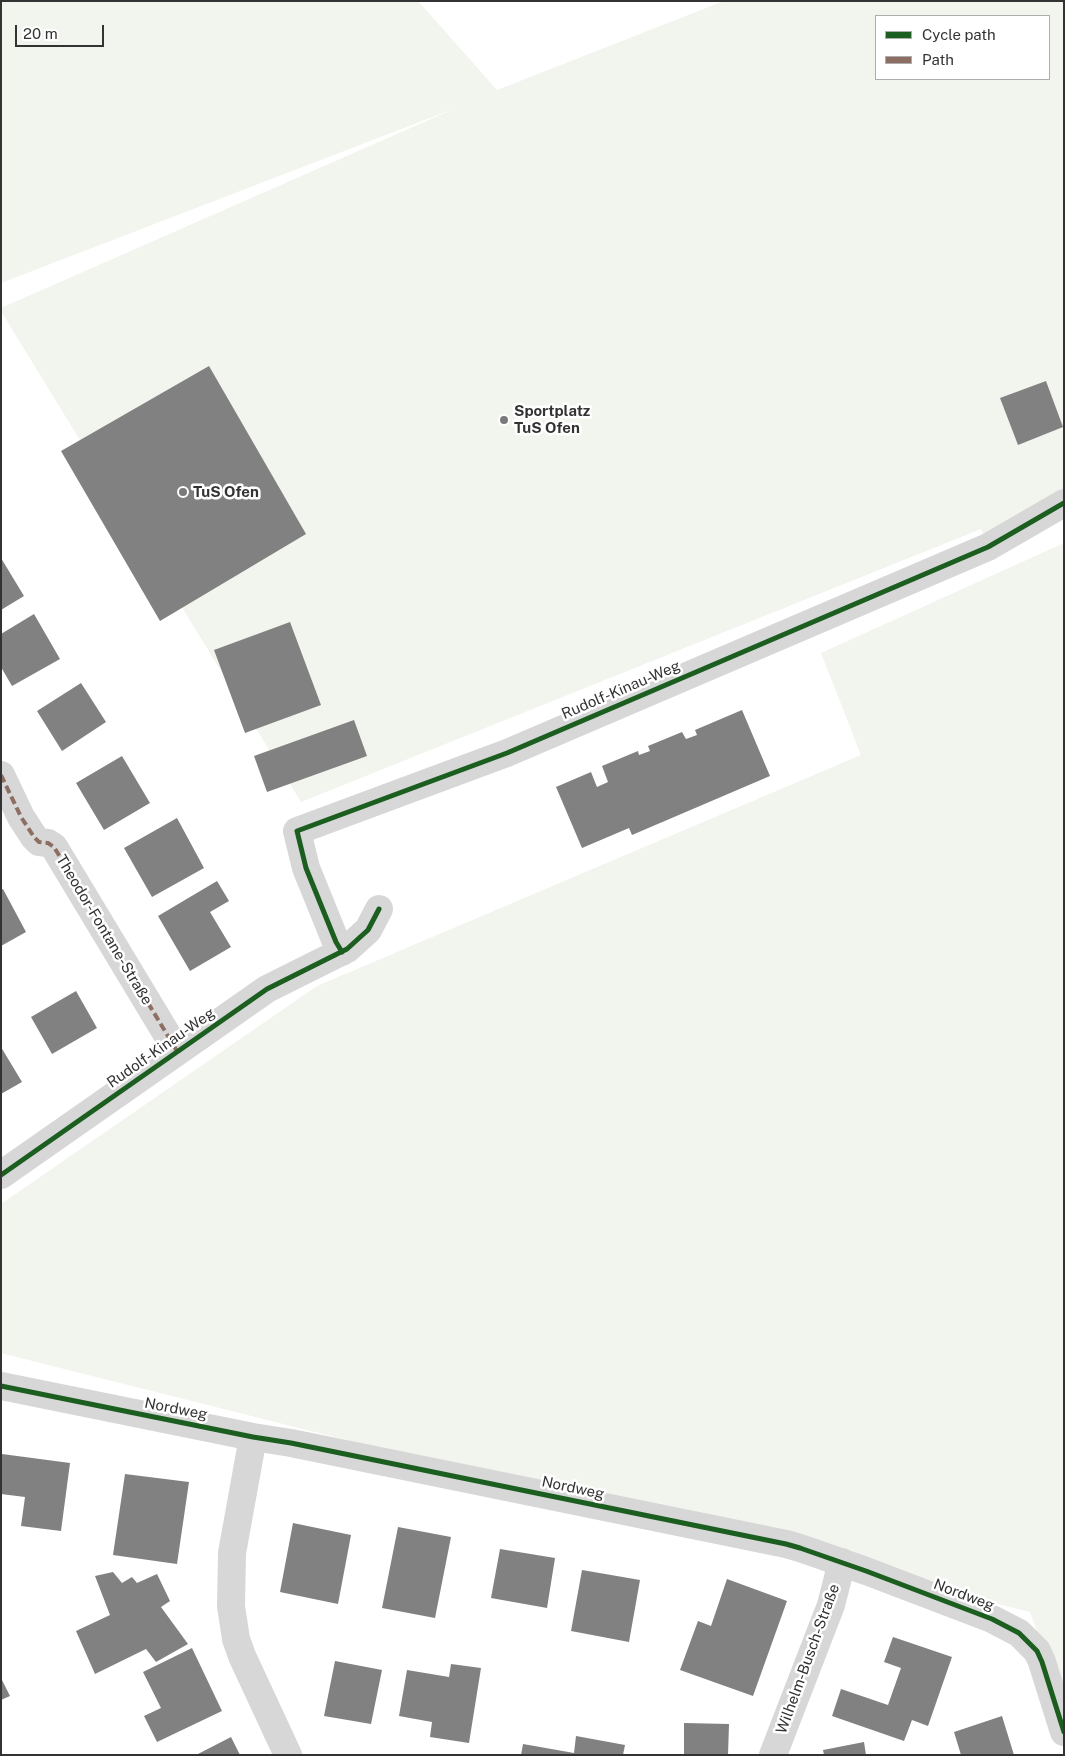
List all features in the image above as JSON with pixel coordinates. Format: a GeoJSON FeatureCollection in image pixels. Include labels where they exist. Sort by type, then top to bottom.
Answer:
{"type":"FeatureCollection","features":[{"type":"Feature","properties":{"kind":"street","name":"Rudolf-Kinau-Weg"},"geometry":{"type":"LineString","coordinates":[[342,952],[336,942],[306,868],[297,832],[507,753],[988,546],[1064,503]]}},
{"type":"Feature","properties":{"kind":"street","name":"Theodor-Fontane-Straße"},"geometry":{"type":"LineString","coordinates":[[4,789],[34,837],[39,842],[54,846],[177,1051]]}},
{"type":"Feature","properties":{"kind":"street","name":"Rudolf-Kinau-Weg"},"geometry":{"type":"LineString","coordinates":[[1,1174],[268,988],[347,949],[368,930],[378,909]]}},
{"type":"Feature","properties":{"kind":"street","name":"Nordweg"},"geometry":{"type":"LineString","coordinates":[[1,1386],[786,1544],[842,1562],[992,1619],[1019,1633],[1037,1651],[1064,1732]]}},
{"type":"Feature","properties":{"kind":"street"},"geometry":{"type":"LineString","coordinates":[[253,1437],[232,1554],[231,1606],[236,1639],[242,1656],[288,1755]]}},
{"type":"Feature","properties":{"kind":"street","name":"Wilhelm-Busch-Straße"},"geometry":{"type":"LineString","coordinates":[[773,1755],[831,1605],[842,1562]]}},
{"type":"Feature","properties":{"kind":"shaded area","name":"Sportplatz TuS Ofen"},"geometry":{"type":"Polygon","coordinates":[[[1,1],[418,1],[497,90],[724,1],[1064,1],[1064,503],[988,547],[981,529],[301,802],[1,311],[1,308],[456,108],[1,283],[1,1]]]}},
{"type":"Feature","properties":{"kind":"shaded area"},"geometry":{"type":"Polygon","coordinates":[[[1064,543],[1064,1707],[1030,1612],[1,1353],[1,1204],[317,986],[861,755],[821,653],[1064,543]]]}},
{"type":"Feature","properties":{"kind":"building","name":"TuS Ofen"},"geometry":{"type":"Polygon","coordinates":[[[209,366],[306,534],[160,621],[61,451],[209,366]]]}},
{"type":"Feature","properties":{"kind":"building"},"geometry":{"type":"Polygon","coordinates":[[[1046,381],[1063,427],[1018,445],[1000,398],[1046,381]]]}},
{"type":"Feature","properties":{"kind":"building"},"geometry":{"type":"Polygon","coordinates":[[[1,558],[24,596],[1,610],[1,558]]]}},
{"type":"Feature","properties":{"kind":"building"},"geometry":{"type":"Polygon","coordinates":[[[34,614],[60,659],[12,686],[1,667],[1,634],[34,614]]]}},
{"type":"Feature","properties":{"kind":"building"},"geometry":{"type":"Polygon","coordinates":[[[290,622],[321,705],[245,733],[214,650],[290,622]]]}},
{"type":"Feature","properties":{"kind":"building"},"geometry":{"type":"Polygon","coordinates":[[[81,683],[106,722],[62,751],[37,711],[81,683]]]}},
{"type":"Feature","properties":{"kind":"building"},"geometry":{"type":"Polygon","coordinates":[[[742,710],[770,776],[632,835],[629,828],[582,848],[556,787],[591,772],[597,787],[608,782],[602,766],[638,751],[639,755],[650,751],[648,746],[682,732],[686,739],[697,735],[695,730],[742,710]]]}},
{"type":"Feature","properties":{"kind":"building"},"geometry":{"type":"Polygon","coordinates":[[[354,720],[367,756],[267,792],[254,756],[354,720]]]}},
{"type":"Feature","properties":{"kind":"building"},"geometry":{"type":"Polygon","coordinates":[[[122,756],[150,803],[104,830],[76,783],[122,756]]]}},
{"type":"Feature","properties":{"kind":"building"},"geometry":{"type":"Polygon","coordinates":[[[177,818],[204,868],[152,897],[124,848],[177,818]]]}},
{"type":"Feature","properties":{"kind":"building"},"geometry":{"type":"Polygon","coordinates":[[[217,881],[229,901],[210,912],[231,947],[190,971],[158,916],[217,881]]]}},
{"type":"Feature","properties":{"kind":"building"},"geometry":{"type":"Polygon","coordinates":[[[3,889],[26,932],[1,946],[1,890],[3,889]]]}},
{"type":"Feature","properties":{"kind":"building"},"geometry":{"type":"Polygon","coordinates":[[[76,991],[97,1028],[52,1054],[31,1017],[76,991]]]}},
{"type":"Feature","properties":{"kind":"building"},"geometry":{"type":"Polygon","coordinates":[[[1,1047],[22,1082],[1,1094],[1,1047]]]}},
{"type":"Feature","properties":{"kind":"building"},"geometry":{"type":"Polygon","coordinates":[[[2,1454],[70,1463],[61,1531],[21,1526],[25,1497],[1,1494],[2,1454]]]}},
{"type":"Feature","properties":{"kind":"building"},"geometry":{"type":"Polygon","coordinates":[[[125,1474],[189,1482],[177,1564],[113,1555],[125,1474]]]}},
{"type":"Feature","properties":{"kind":"building"},"geometry":{"type":"Polygon","coordinates":[[[293,1523],[351,1535],[338,1604],[280,1592],[293,1523]]]}},
{"type":"Feature","properties":{"kind":"building"},"geometry":{"type":"Polygon","coordinates":[[[398,1527],[451,1537],[435,1618],[382,1608],[398,1527]]]}},
{"type":"Feature","properties":{"kind":"building"},"geometry":{"type":"Polygon","coordinates":[[[500,1549],[555,1558],[547,1608],[491,1598],[500,1549]]]}},
{"type":"Feature","properties":{"kind":"building"},"geometry":{"type":"Polygon","coordinates":[[[582,1570],[640,1580],[629,1642],[571,1631],[582,1570]]]}},
{"type":"Feature","properties":{"kind":"building"},"geometry":{"type":"Polygon","coordinates":[[[113,1572],[122,1583],[132,1577],[137,1583],[157,1574],[170,1601],[161,1607],[188,1644],[156,1662],[146,1649],[95,1674],[76,1631],[110,1615],[95,1576],[113,1572]]]}},
{"type":"Feature","properties":{"kind":"building"},"geometry":{"type":"Polygon","coordinates":[[[727,1579],[787,1601],[753,1696],[680,1670],[698,1621],[711,1626],[727,1579]]]}},
{"type":"Feature","properties":{"kind":"building"},"geometry":{"type":"Polygon","coordinates":[[[893,1637],[952,1657],[928,1726],[912,1720],[904,1741],[832,1716],[841,1689],[888,1705],[901,1668],[884,1662],[893,1637]]]}},
{"type":"Feature","properties":{"kind":"building"},"geometry":{"type":"Polygon","coordinates":[[[192,1648],[222,1711],[157,1742],[144,1716],[161,1708],[143,1672],[192,1648]]]}},
{"type":"Feature","properties":{"kind":"building"},"geometry":{"type":"Polygon","coordinates":[[[335,1661],[382,1670],[371,1724],[324,1716],[335,1661]]]}},
{"type":"Feature","properties":{"kind":"building"},"geometry":{"type":"Polygon","coordinates":[[[451,1664],[481,1668],[469,1743],[430,1737],[432,1722],[399,1716],[407,1670],[449,1677],[451,1664]]]}},
{"type":"Feature","properties":{"kind":"building"},"geometry":{"type":"Polygon","coordinates":[[[1,1678],[10,1696],[1,1700],[1,1678]]]}},
{"type":"Feature","properties":{"kind":"building"},"geometry":{"type":"Polygon","coordinates":[[[1002,1716],[1014,1755],[961,1755],[954,1732],[1002,1716]]]}},
{"type":"Feature","properties":{"kind":"building"},"geometry":{"type":"Polygon","coordinates":[[[684,1723],[729,1724],[728,1755],[684,1755],[684,1723]]]}},
{"type":"Feature","properties":{"kind":"building"},"geometry":{"type":"Polygon","coordinates":[[[576,1736],[625,1745],[623,1755],[521,1755],[523,1744],[574,1753],[576,1736]]]}},
{"type":"Feature","properties":{"kind":"building"},"geometry":{"type":"Polygon","coordinates":[[[231,1737],[240,1755],[196,1755],[231,1737]]]}},
{"type":"Feature","properties":{"kind":"building"},"geometry":{"type":"Polygon","coordinates":[[[864,1742],[866,1755],[824,1755],[823,1750],[864,1742]]]}},
{"type":"Feature","properties":{"kind":"marked path"},"geometry":{"type":"LineString","coordinates":[[1,775],[21,817],[34,837],[39,842],[48,843],[54,847],[177,1051]]}},
{"type":"Feature","properties":{"kind":"cycle path"},"geometry":{"type":"LineString","coordinates":[[342,952],[336,942],[306,868],[297,831],[507,753],[988,547],[1064,503]]}},
{"type":"Feature","properties":{"kind":"cycle path"},"geometry":{"type":"LineString","coordinates":[[1,1175],[267,989],[347,949],[368,930],[379,909]]}},
{"type":"Feature","properties":{"kind":"cycle path"},"geometry":{"type":"LineString","coordinates":[[1,1386],[291,1443],[800,1548],[992,1619],[1019,1633],[1037,1651],[1064,1732]]}},
{"type":"Feature","properties":{"kind":"place","name":"Sportplatz TuS Ofen"},"geometry":{"type":"Point","coordinates":[504,420]}},
{"type":"Feature","properties":{"kind":"place","name":"TuS Ofen"},"geometry":{"type":"Point","coordinates":[183,492]}}]}
